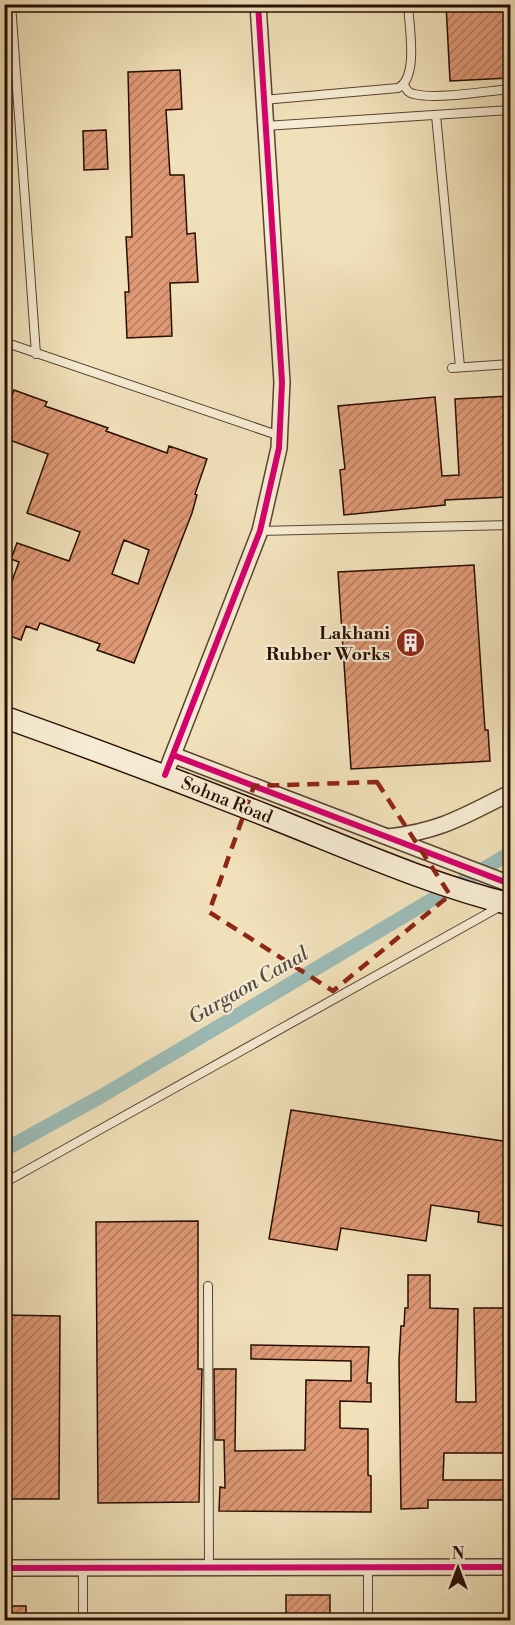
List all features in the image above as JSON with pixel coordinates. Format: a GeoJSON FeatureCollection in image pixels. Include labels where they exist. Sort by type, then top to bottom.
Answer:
{"type":"FeatureCollection","features":[{"type":"Feature","properties":{"kind":"main road","name":"Sohna Road"},"geometry":{"type":"LineString","coordinates":[[4,717],[169,765],[414,873],[481,897],[506,893]]}},
{"type":"Feature","properties":{"kind":"street"},"geometry":{"type":"LineString","coordinates":[[258,4],[282,382],[280,436],[276,465],[260,531],[169,765],[385,838],[439,859],[506,893]]}},
{"type":"Feature","properties":{"kind":"street"},"geometry":{"type":"LineString","coordinates":[[385,838],[419,834],[444,826],[510,793]]}},
{"type":"Feature","properties":{"kind":"street"},"geometry":{"type":"LineString","coordinates":[[4,1568],[510,1567]]}},
{"type":"Feature","properties":{"kind":"lane"},"geometry":{"type":"LineString","coordinates":[[11,4],[36,354]]}},
{"type":"Feature","properties":{"kind":"lane"},"geometry":{"type":"LineString","coordinates":[[263,100],[398,88],[404,85],[411,73],[408,4]]}},
{"type":"Feature","properties":{"kind":"lane"},"geometry":{"type":"LineString","coordinates":[[404,85],[408,92],[422,95],[510,89]]}},
{"type":"Feature","properties":{"kind":"lane"},"geometry":{"type":"LineString","coordinates":[[265,126],[510,110]]}},
{"type":"Feature","properties":{"kind":"lane"},"geometry":{"type":"LineString","coordinates":[[436,115],[456,368],[510,364]]}},
{"type":"Feature","properties":{"kind":"lane"},"geometry":{"type":"LineString","coordinates":[[4,342],[280,436]]}},
{"type":"Feature","properties":{"kind":"lane"},"geometry":{"type":"LineString","coordinates":[[260,531],[510,525]]}},
{"type":"Feature","properties":{"kind":"lane"},"geometry":{"type":"LineString","coordinates":[[4,1183],[506,893]]}},
{"type":"Feature","properties":{"kind":"lane"},"geometry":{"type":"LineString","coordinates":[[208,1286],[209,1568]]}},
{"type":"Feature","properties":{"kind":"lane"},"geometry":{"type":"LineString","coordinates":[[368,1567],[368,1620]]}},
{"type":"Feature","properties":{"kind":"lane"},"geometry":{"type":"LineString","coordinates":[[83,1568],[84,1620]]}},
{"type":"Feature","properties":{"kind":"highlighted area"},"geometry":{"type":"Polygon","coordinates":[[[377,782],[450,895],[333,991],[209,912],[254,786],[377,782]]]}},
{"type":"Feature","properties":{"kind":"building"},"geometry":{"type":"Polygon","coordinates":[[[446,4],[510,4],[510,78],[450,81],[446,4]]]}},
{"type":"Feature","properties":{"kind":"building"},"geometry":{"type":"Polygon","coordinates":[[[180,70],[182,109],[166,110],[170,175],[184,175],[187,234],[195,233],[198,282],[170,283],[172,336],[127,338],[125,292],[129,292],[126,237],[132,237],[128,72],[180,70]]]}},
{"type":"Feature","properties":{"kind":"building"},"geometry":{"type":"Polygon","coordinates":[[[106,130],[108,169],[84,170],[83,131],[106,130]]]}},
{"type":"Feature","properties":{"kind":"building"},"geometry":{"type":"Polygon","coordinates":[[[14,390],[47,402],[45,406],[108,428],[106,431],[167,453],[169,446],[207,459],[195,494],[197,495],[192,513],[134,663],[97,650],[100,644],[40,623],[37,630],[26,626],[21,640],[4,634],[4,602],[19,562],[11,559],[17,543],[69,561],[80,532],[27,513],[48,454],[4,438],[8,414],[5,414],[14,390]],[[124,540],[112,574],[138,584],[149,550],[124,540]]]}},
{"type":"Feature","properties":{"kind":"building"},"geometry":{"type":"Polygon","coordinates":[[[510,396],[510,448],[506,448],[508,497],[445,500],[445,505],[344,515],[340,470],[345,469],[338,406],[435,397],[442,476],[459,475],[455,399],[510,396]]]}},
{"type":"Feature","properties":{"kind":"building","name":"Lakhani Rubber Works"},"geometry":{"type":"Polygon","coordinates":[[[474,565],[485,730],[488,730],[490,761],[351,769],[338,572],[474,565]]]}},
{"type":"Feature","properties":{"kind":"building"},"geometry":{"type":"Polygon","coordinates":[[[291,1110],[510,1142],[510,1227],[478,1222],[479,1212],[431,1205],[426,1241],[341,1228],[337,1250],[269,1239],[291,1110]]]}},
{"type":"Feature","properties":{"kind":"building"},"geometry":{"type":"Polygon","coordinates":[[[198,1221],[198,1369],[202,1369],[199,1502],[98,1503],[96,1222],[198,1221]]]}},
{"type":"Feature","properties":{"kind":"building"},"geometry":{"type":"Polygon","coordinates":[[[408,1275],[430,1275],[430,1308],[458,1309],[456,1402],[476,1402],[474,1308],[510,1308],[510,1453],[444,1453],[443,1480],[510,1480],[510,1500],[428,1500],[428,1508],[401,1509],[399,1360],[401,1326],[404,1326],[405,1308],[408,1308],[408,1275]]]}},
{"type":"Feature","properties":{"kind":"building"},"geometry":{"type":"Polygon","coordinates":[[[4,1315],[60,1316],[59,1499],[4,1499],[4,1315]]]}},
{"type":"Feature","properties":{"kind":"building"},"geometry":{"type":"Polygon","coordinates":[[[251,1345],[369,1347],[367,1383],[371,1383],[371,1402],[340,1401],[340,1428],[368,1429],[371,1512],[219,1511],[220,1487],[225,1488],[224,1440],[215,1440],[214,1369],[236,1369],[235,1451],[305,1450],[306,1380],[351,1381],[351,1361],[251,1359],[251,1345]]]}},
{"type":"Feature","properties":{"kind":"building"},"geometry":{"type":"Polygon","coordinates":[[[286,1595],[330,1595],[330,1620],[286,1620],[286,1595]]]}},
{"type":"Feature","properties":{"kind":"building"},"geometry":{"type":"Polygon","coordinates":[[[4,1606],[26,1606],[26,1620],[4,1620],[4,1606]]]}},
{"type":"Feature","properties":{"kind":"waterway","name":"Gurgaon Canal"},"geometry":{"type":"LineString","coordinates":[[4,1150],[100,1097],[510,853]]}},
{"type":"Feature","properties":{"kind":"cycle path"},"geometry":{"type":"LineString","coordinates":[[165,775],[260,531],[279,448],[282,382],[258,4]]}},
{"type":"Feature","properties":{"kind":"cycle path"},"geometry":{"type":"LineString","coordinates":[[173,755],[510,884]]}},
{"type":"Feature","properties":{"kind":"cycle path"},"geometry":{"type":"LineString","coordinates":[[4,1568],[510,1567]]}},
{"type":"Feature","properties":{"kind":"place","name":"Lakhani Rubber Works"},"geometry":{"type":"Point","coordinates":[411,643]}}]}
